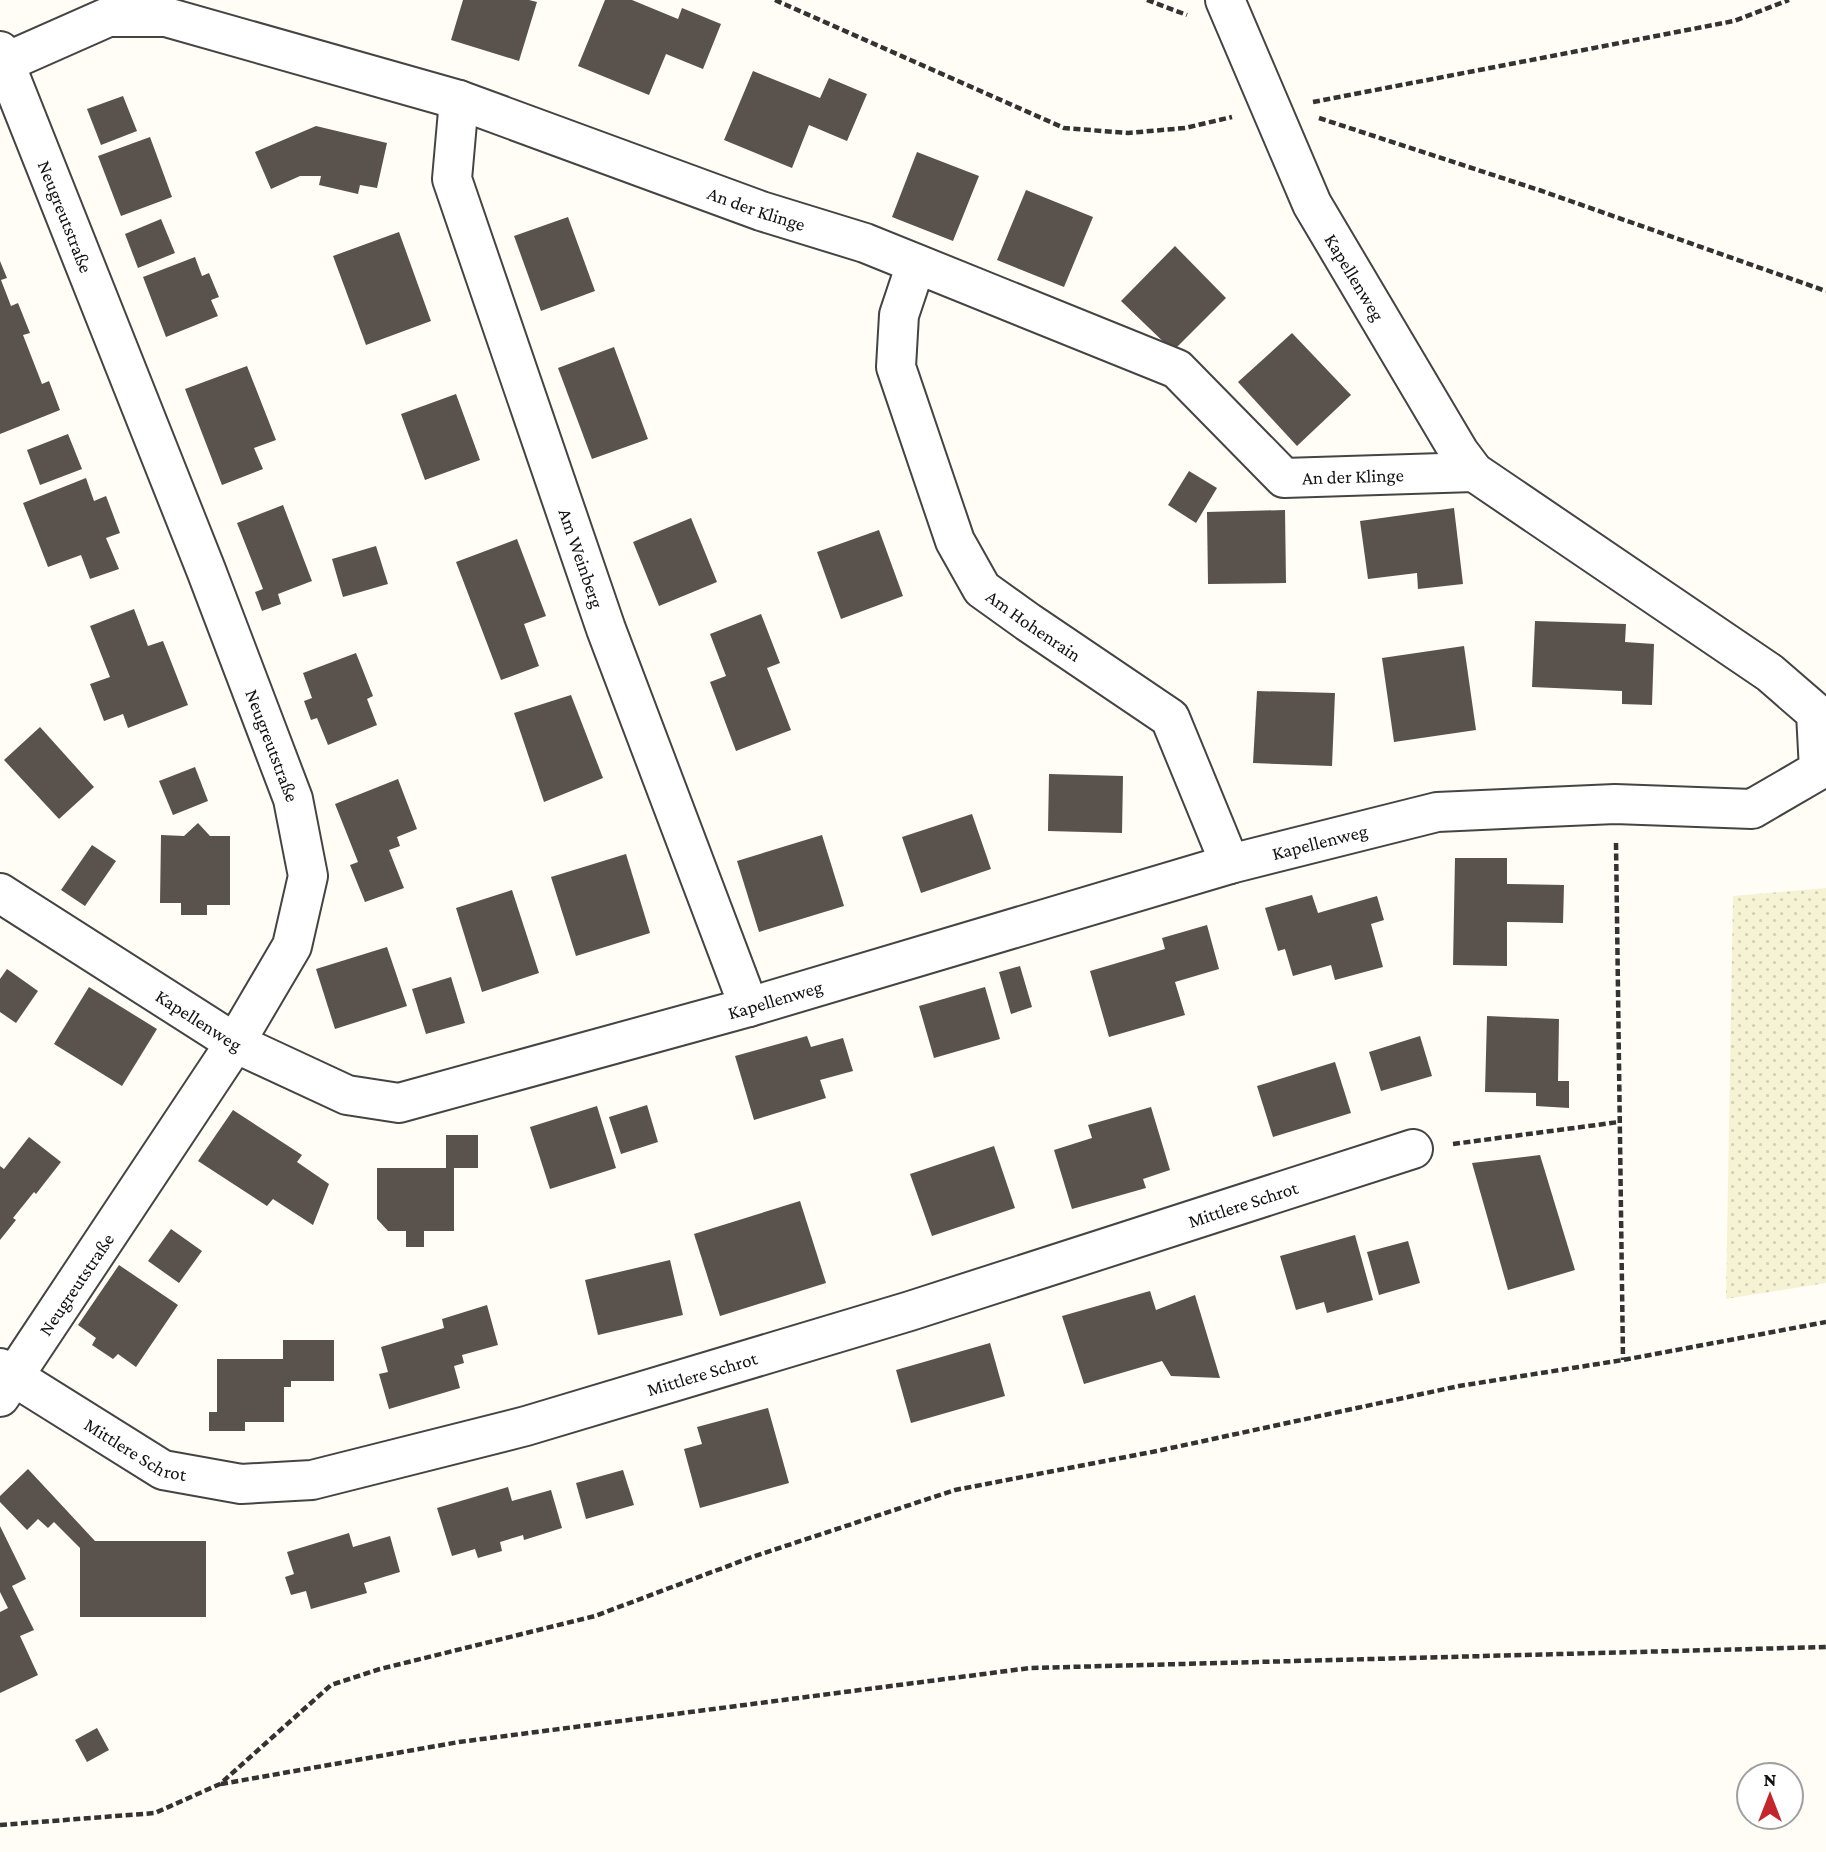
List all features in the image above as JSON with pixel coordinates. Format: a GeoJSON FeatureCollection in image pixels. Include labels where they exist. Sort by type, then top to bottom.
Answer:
{"type":"FeatureCollection","features":[{"type":"Feature","properties":{"kind":"street","name":"Kapellenweg"},"geometry":{"type":"LineString","coordinates":[[0,893],[235,1043],[347,1096],[399,1103],[748,1007],[1230,864],[1437,812],[1615,804],[1752,809],[1819,770],[1816,713],[1770,673],[1474,472],[1459,452],[1312,204],[1277,105],[1225,0]]}},
{"type":"Feature","properties":{"kind":"street","name":"An der Klinge"},"geometry":{"type":"LineString","coordinates":[[2,57],[108,17],[166,17],[459,100],[761,211],[865,243],[1177,369],[1284,478],[1474,472]]}},
{"type":"Feature","properties":{"kind":"street","name":"Neugreutstraße"},"geometry":{"type":"LineString","coordinates":[[2,57],[206,569],[293,799],[308,876],[292,946],[235,1043],[5,1381]]}},
{"type":"Feature","properties":{"kind":"street","name":"Am Weinberg"},"geometry":{"type":"LineString","coordinates":[[459,100],[452,179],[606,629],[748,1007]]}},
{"type":"Feature","properties":{"kind":"street","name":"Am Hohenrain"},"geometry":{"type":"LineString","coordinates":[[916,264],[899,315],[896,367],[955,541],[982,589],[1170,718],[1230,864]]}},
{"type":"Feature","properties":{"kind":"street","name":"Mittlere Schrot"},"geometry":{"type":"LineString","coordinates":[[5,1381],[163,1470],[241,1484],[312,1480],[526,1426],[897,1315],[1413,1149]]}},
{"type":"Feature","properties":{"kind":"path"},"geometry":{"type":"LineString","coordinates":[[775,0],[1064,128],[1128,133],[1185,128],[1277,105],[1734,21],[1789,0]]}},
{"type":"Feature","properties":{"kind":"path"},"geometry":{"type":"LineString","coordinates":[[1277,105],[1542,191],[1826,291]]}},
{"type":"Feature","properties":{"kind":"path"},"geometry":{"type":"LineString","coordinates":[[1615,804],[1623,1360]]}},
{"type":"Feature","properties":{"kind":"path"},"geometry":{"type":"LineString","coordinates":[[1413,1149],[1619,1122]]}},
{"type":"Feature","properties":{"kind":"path"},"geometry":{"type":"LineString","coordinates":[[220,1784],[331,1685],[380,1669],[595,1616],[752,1557],[955,1490],[1157,1451],[1459,1386],[1623,1360],[1826,1322]]}},
{"type":"Feature","properties":{"kind":"path"},"geometry":{"type":"LineString","coordinates":[[0,1825],[155,1813],[220,1784],[459,1742],[1030,1668],[1826,1647]]}},
{"type":"Feature","properties":{"kind":"shaded area"},"geometry":{"type":"Polygon","coordinates":[[[1826,888],[1826,1283],[1726,1299],[1733,896],[1826,888]]]}},
{"type":"Feature","properties":{"kind":"building"},"geometry":{"type":"Polygon","coordinates":[[[463,0],[537,2],[519,61],[451,40],[463,0]]]}},
{"type":"Feature","properties":{"kind":"building"},"geometry":{"type":"Polygon","coordinates":[[[605,0],[632,0],[678,19],[682,8],[721,24],[703,69],[666,54],[649,95],[578,66],[605,0]]]}},
{"type":"Feature","properties":{"kind":"building"},"geometry":{"type":"Polygon","coordinates":[[[753,71],[820,98],[829,78],[867,94],[847,141],[809,125],[792,168],[724,140],[753,71]]]}},
{"type":"Feature","properties":{"kind":"building"},"geometry":{"type":"Polygon","coordinates":[[[123,96],[137,131],[101,145],[87,109],[123,96]]]}},
{"type":"Feature","properties":{"kind":"building"},"geometry":{"type":"Polygon","coordinates":[[[316,126],[387,143],[377,188],[360,185],[358,194],[319,185],[321,176],[300,176],[271,189],[255,152],[316,126]]]}},
{"type":"Feature","properties":{"kind":"building"},"geometry":{"type":"Polygon","coordinates":[[[150,137],[172,197],[121,216],[98,156],[150,137]]]}},
{"type":"Feature","properties":{"kind":"building"},"geometry":{"type":"Polygon","coordinates":[[[917,152],[979,176],[953,241],[892,217],[917,152]]]}},
{"type":"Feature","properties":{"kind":"building"},"geometry":{"type":"Polygon","coordinates":[[[1026,190],[1093,217],[1064,287],[997,260],[1026,190]]]}},
{"type":"Feature","properties":{"kind":"building"},"geometry":{"type":"Polygon","coordinates":[[[568,217],[595,291],[541,311],[514,236],[568,217]]]}},
{"type":"Feature","properties":{"kind":"building"},"geometry":{"type":"Polygon","coordinates":[[[161,219],[175,253],[138,268],[125,234],[161,219]]]}},
{"type":"Feature","properties":{"kind":"building"},"geometry":{"type":"Polygon","coordinates":[[[399,232],[431,321],[366,345],[333,256],[399,232]]]}},
{"type":"Feature","properties":{"kind":"building"},"geometry":{"type":"Polygon","coordinates":[[[1175,246],[1226,298],[1173,351],[1121,301],[1175,246]]]}},
{"type":"Feature","properties":{"kind":"building"},"geometry":{"type":"Polygon","coordinates":[[[195,257],[202,276],[209,273],[219,297],[211,300],[218,316],[166,337],[143,277],[195,257]]]}},
{"type":"Feature","properties":{"kind":"building"},"geometry":{"type":"Polygon","coordinates":[[[0,261],[7,278],[1,280],[11,306],[18,303],[30,333],[23,335],[42,384],[49,381],[60,410],[0,434],[0,261]]]}},
{"type":"Feature","properties":{"kind":"building"},"geometry":{"type":"Polygon","coordinates":[[[1292,333],[1351,395],[1297,446],[1238,382],[1292,333]]]}},
{"type":"Feature","properties":{"kind":"building"},"geometry":{"type":"Polygon","coordinates":[[[614,347],[648,439],[592,459],[558,368],[614,347]]]}},
{"type":"Feature","properties":{"kind":"building"},"geometry":{"type":"Polygon","coordinates":[[[247,366],[276,440],[254,448],[263,469],[222,485],[185,389],[247,366]]]}},
{"type":"Feature","properties":{"kind":"building"},"geometry":{"type":"Polygon","coordinates":[[[456,394],[480,460],[425,480],[401,414],[456,394]]]}},
{"type":"Feature","properties":{"kind":"building"},"geometry":{"type":"Polygon","coordinates":[[[68,434],[82,469],[40,485],[27,450],[68,434]]]}},
{"type":"Feature","properties":{"kind":"building"},"geometry":{"type":"Polygon","coordinates":[[[1189,471],[1217,488],[1196,523],[1168,505],[1189,471]]]}},
{"type":"Feature","properties":{"kind":"building"},"geometry":{"type":"Polygon","coordinates":[[[86,478],[94,501],[106,496],[120,533],[106,538],[119,569],[90,579],[81,555],[48,567],[23,503],[86,478]]]}},
{"type":"Feature","properties":{"kind":"building"},"geometry":{"type":"Polygon","coordinates":[[[283,505],[312,581],[278,594],[281,604],[262,611],[255,592],[263,589],[237,523],[283,505]]]}},
{"type":"Feature","properties":{"kind":"building"},"geometry":{"type":"Polygon","coordinates":[[[1454,508],[1463,584],[1418,589],[1417,573],[1368,579],[1360,521],[1454,508]]]}},
{"type":"Feature","properties":{"kind":"building"},"geometry":{"type":"Polygon","coordinates":[[[1285,510],[1286,583],[1208,584],[1207,512],[1285,510]]]}},
{"type":"Feature","properties":{"kind":"building"},"geometry":{"type":"Polygon","coordinates":[[[691,518],[717,582],[659,606],[633,542],[691,518]]]}},
{"type":"Feature","properties":{"kind":"building"},"geometry":{"type":"Polygon","coordinates":[[[879,530],[903,596],[841,619],[817,552],[879,530]]]}},
{"type":"Feature","properties":{"kind":"building"},"geometry":{"type":"Polygon","coordinates":[[[517,539],[546,616],[524,624],[539,666],[501,680],[456,562],[517,539]]]}},
{"type":"Feature","properties":{"kind":"building"},"geometry":{"type":"Polygon","coordinates":[[[376,546],[388,584],[343,597],[332,559],[376,546]]]}},
{"type":"Feature","properties":{"kind":"building"},"geometry":{"type":"Polygon","coordinates":[[[134,609],[148,646],[163,641],[188,705],[128,728],[123,714],[104,721],[90,684],[110,677],[90,626],[134,609]]]}},
{"type":"Feature","properties":{"kind":"building"},"geometry":{"type":"Polygon","coordinates":[[[761,614],[780,663],[767,668],[791,730],[736,751],[710,682],[726,676],[710,634],[761,614]]]}},
{"type":"Feature","properties":{"kind":"building"},"geometry":{"type":"Polygon","coordinates":[[[1535,621],[1626,624],[1625,642],[1654,644],[1652,705],[1622,704],[1622,691],[1532,687],[1535,621]]]}},
{"type":"Feature","properties":{"kind":"building"},"geometry":{"type":"Polygon","coordinates":[[[1464,646],[1476,730],[1394,742],[1382,658],[1464,646]]]}},
{"type":"Feature","properties":{"kind":"building"},"geometry":{"type":"Polygon","coordinates":[[[356,653],[373,696],[367,699],[377,725],[328,745],[317,718],[311,720],[304,701],[312,698],[303,673],[356,653]]]}},
{"type":"Feature","properties":{"kind":"building"},"geometry":{"type":"Polygon","coordinates":[[[1257,691],[1335,693],[1332,766],[1253,763],[1257,691]]]}},
{"type":"Feature","properties":{"kind":"building"},"geometry":{"type":"Polygon","coordinates":[[[571,695],[603,778],[544,802],[514,713],[571,695]]]}},
{"type":"Feature","properties":{"kind":"building"},"geometry":{"type":"Polygon","coordinates":[[[40,727],[94,787],[59,819],[4,760],[40,727]]]}},
{"type":"Feature","properties":{"kind":"building"},"geometry":{"type":"Polygon","coordinates":[[[195,767],[208,801],[173,815],[159,781],[195,767]]]}},
{"type":"Feature","properties":{"kind":"building"},"geometry":{"type":"Polygon","coordinates":[[[1049,774],[1123,776],[1122,833],[1048,831],[1049,774]]]}},
{"type":"Feature","properties":{"kind":"building"},"geometry":{"type":"Polygon","coordinates":[[[398,779],[417,829],[397,837],[400,846],[389,850],[404,888],[365,902],[350,865],[358,862],[335,804],[398,779]]]}},
{"type":"Feature","properties":{"kind":"building"},"geometry":{"type":"Polygon","coordinates":[[[972,814],[991,869],[921,893],[902,837],[972,814]]]}},
{"type":"Feature","properties":{"kind":"building"},"geometry":{"type":"Polygon","coordinates":[[[198,823],[210,836],[230,836],[230,905],[207,905],[207,915],[181,915],[181,903],[160,903],[161,835],[184,836],[198,823]]]}},
{"type":"Feature","properties":{"kind":"building"},"geometry":{"type":"Polygon","coordinates":[[[822,835],[844,906],[759,932],[737,861],[822,835]]]}},
{"type":"Feature","properties":{"kind":"building"},"geometry":{"type":"Polygon","coordinates":[[[92,845],[116,861],[85,906],[61,890],[92,845]]]}},
{"type":"Feature","properties":{"kind":"building"},"geometry":{"type":"Polygon","coordinates":[[[626,854],[650,933],[576,956],[551,877],[626,854]]]}},
{"type":"Feature","properties":{"kind":"building"},"geometry":{"type":"Polygon","coordinates":[[[1455,858],[1507,858],[1507,884],[1564,885],[1563,923],[1507,922],[1507,966],[1453,965],[1455,858]]]}},
{"type":"Feature","properties":{"kind":"building"},"geometry":{"type":"Polygon","coordinates":[[[512,890],[539,973],[482,992],[456,908],[512,890]]]}},
{"type":"Feature","properties":{"kind":"building"},"geometry":{"type":"Polygon","coordinates":[[[1312,895],[1318,913],[1377,896],[1384,920],[1371,924],[1383,967],[1335,980],[1331,965],[1293,976],[1285,949],[1278,951],[1265,908],[1312,895]]]}},
{"type":"Feature","properties":{"kind":"building"},"geometry":{"type":"Polygon","coordinates":[[[1207,925],[1219,969],[1175,982],[1185,1015],[1109,1037],[1090,971],[1165,949],[1162,938],[1207,925]]]}},
{"type":"Feature","properties":{"kind":"building"},"geometry":{"type":"Polygon","coordinates":[[[387,947],[407,1006],[335,1029],[316,969],[387,947]]]}},
{"type":"Feature","properties":{"kind":"building"},"geometry":{"type":"Polygon","coordinates":[[[1020,966],[1032,1007],[1011,1014],[999,972],[1020,966]]]}},
{"type":"Feature","properties":{"kind":"building"},"geometry":{"type":"Polygon","coordinates":[[[7,969],[38,991],[16,1023],[0,1012],[0,979],[7,969]]]}},
{"type":"Feature","properties":{"kind":"building"},"geometry":{"type":"Polygon","coordinates":[[[451,977],[465,1023],[426,1034],[412,989],[451,977]]]}},
{"type":"Feature","properties":{"kind":"building"},"geometry":{"type":"Polygon","coordinates":[[[89,987],[157,1029],[122,1086],[54,1044],[89,987]]]}},
{"type":"Feature","properties":{"kind":"building"},"geometry":{"type":"Polygon","coordinates":[[[985,987],[1000,1039],[934,1058],[919,1006],[985,987]]]}},
{"type":"Feature","properties":{"kind":"building"},"geometry":{"type":"Polygon","coordinates":[[[1487,1016],[1559,1019],[1558,1081],[1569,1081],[1569,1108],[1536,1106],[1536,1093],[1485,1092],[1487,1016]]]}},
{"type":"Feature","properties":{"kind":"building"},"geometry":{"type":"Polygon","coordinates":[[[807,1036],[811,1047],[843,1038],[853,1071],[820,1080],[826,1098],[754,1120],[735,1056],[807,1036]]]}},
{"type":"Feature","properties":{"kind":"building"},"geometry":{"type":"Polygon","coordinates":[[[1420,1036],[1432,1076],[1381,1091],[1369,1052],[1420,1036]]]}},
{"type":"Feature","properties":{"kind":"building"},"geometry":{"type":"Polygon","coordinates":[[[1335,1062],[1351,1113],[1273,1137],[1257,1086],[1335,1062]]]}},
{"type":"Feature","properties":{"kind":"building"},"geometry":{"type":"Polygon","coordinates":[[[647,1105],[658,1142],[621,1154],[609,1117],[647,1105]]]}},
{"type":"Feature","properties":{"kind":"building"},"geometry":{"type":"Polygon","coordinates":[[[597,1106],[616,1168],[550,1189],[530,1127],[597,1106]]]}},
{"type":"Feature","properties":{"kind":"building"},"geometry":{"type":"Polygon","coordinates":[[[1151,1107],[1170,1170],[1143,1179],[1146,1188],[1072,1209],[1054,1150],[1092,1138],[1088,1125],[1151,1107]]]}},
{"type":"Feature","properties":{"kind":"building"},"geometry":{"type":"Polygon","coordinates":[[[233,1110],[302,1155],[297,1162],[329,1184],[313,1225],[273,1199],[267,1206],[198,1161],[233,1110]]]}},
{"type":"Feature","properties":{"kind":"building"},"geometry":{"type":"Polygon","coordinates":[[[446,1135],[478,1135],[478,1168],[454,1168],[454,1231],[424,1231],[424,1247],[406,1247],[406,1231],[388,1231],[377,1219],[377,1168],[446,1168],[446,1135]]]}},
{"type":"Feature","properties":{"kind":"building"},"geometry":{"type":"Polygon","coordinates":[[[29,1137],[61,1162],[13,1218],[16,1220],[0,1240],[0,1166],[4,1169],[29,1137]]]}},
{"type":"Feature","properties":{"kind":"building"},"geometry":{"type":"Polygon","coordinates":[[[994,1146],[1015,1208],[932,1236],[910,1174],[994,1146]]]}},
{"type":"Feature","properties":{"kind":"building"},"geometry":{"type":"Polygon","coordinates":[[[1540,1155],[1575,1270],[1508,1290],[1472,1163],[1540,1155]]]}},
{"type":"Feature","properties":{"kind":"building"},"geometry":{"type":"Polygon","coordinates":[[[800,1201],[826,1283],[720,1316],[694,1234],[800,1201]]]}},
{"type":"Feature","properties":{"kind":"building"},"geometry":{"type":"Polygon","coordinates":[[[171,1229],[202,1251],[179,1283],[148,1261],[171,1229]]]}},
{"type":"Feature","properties":{"kind":"building"},"geometry":{"type":"Polygon","coordinates":[[[1355,1235],[1373,1300],[1327,1313],[1324,1302],[1296,1310],[1280,1256],[1355,1235]]]}},
{"type":"Feature","properties":{"kind":"building"},"geometry":{"type":"Polygon","coordinates":[[[1408,1241],[1420,1283],[1379,1295],[1367,1252],[1408,1241]]]}},
{"type":"Feature","properties":{"kind":"building"},"geometry":{"type":"Polygon","coordinates":[[[670,1260],[683,1315],[598,1335],[585,1280],[670,1260]]]}},
{"type":"Feature","properties":{"kind":"building"},"geometry":{"type":"Polygon","coordinates":[[[119,1265],[178,1305],[136,1367],[118,1354],[113,1359],[92,1345],[96,1338],[78,1325],[119,1265]]]}},
{"type":"Feature","properties":{"kind":"building"},"geometry":{"type":"Polygon","coordinates":[[[1150,1291],[1156,1310],[1195,1295],[1220,1378],[1171,1376],[1162,1361],[1084,1384],[1062,1316],[1150,1291]]]}},
{"type":"Feature","properties":{"kind":"building"},"geometry":{"type":"Polygon","coordinates":[[[487,1305],[498,1345],[462,1355],[464,1363],[454,1366],[460,1388],[389,1409],[379,1374],[388,1372],[381,1347],[444,1328],[442,1319],[487,1305]]]}},
{"type":"Feature","properties":{"kind":"building"},"geometry":{"type":"Polygon","coordinates":[[[283,1340],[334,1340],[334,1381],[291,1381],[291,1387],[284,1387],[284,1422],[245,1422],[245,1431],[209,1431],[209,1412],[217,1412],[217,1359],[283,1359],[283,1340]]]}},
{"type":"Feature","properties":{"kind":"building"},"geometry":{"type":"Polygon","coordinates":[[[990,1343],[1005,1396],[911,1423],[896,1370],[990,1343]]]}},
{"type":"Feature","properties":{"kind":"building"},"geometry":{"type":"Polygon","coordinates":[[[768,1408],[789,1483],[700,1508],[684,1449],[702,1444],[697,1427],[768,1408]]]}},
{"type":"Feature","properties":{"kind":"building"},"geometry":{"type":"Polygon","coordinates":[[[28,1469],[95,1541],[206,1541],[206,1617],[80,1617],[80,1548],[54,1522],[48,1528],[38,1519],[27,1530],[0,1502],[0,1496],[28,1469]]]}},
{"type":"Feature","properties":{"kind":"building"},"geometry":{"type":"Polygon","coordinates":[[[623,1470],[634,1505],[586,1519],[576,1483],[623,1470]]]}},
{"type":"Feature","properties":{"kind":"building"},"geometry":{"type":"Polygon","coordinates":[[[508,1487],[512,1501],[551,1490],[562,1528],[524,1540],[523,1535],[500,1542],[502,1551],[478,1558],[475,1549],[452,1556],[437,1508],[508,1487]]]}},
{"type":"Feature","properties":{"kind":"building"},"geometry":{"type":"Polygon","coordinates":[[[0,1526],[26,1579],[12,1586],[34,1630],[20,1636],[38,1675],[0,1693],[0,1612],[8,1608],[0,1592],[0,1526]]]}},
{"type":"Feature","properties":{"kind":"building"},"geometry":{"type":"Polygon","coordinates":[[[349,1533],[353,1547],[390,1536],[400,1572],[364,1583],[367,1593],[311,1609],[306,1591],[291,1595],[285,1577],[294,1574],[287,1552],[349,1533]]]}},
{"type":"Feature","properties":{"kind":"building"},"geometry":{"type":"Polygon","coordinates":[[[97,1728],[109,1750],[87,1762],[75,1740],[97,1728]]]}}]}
